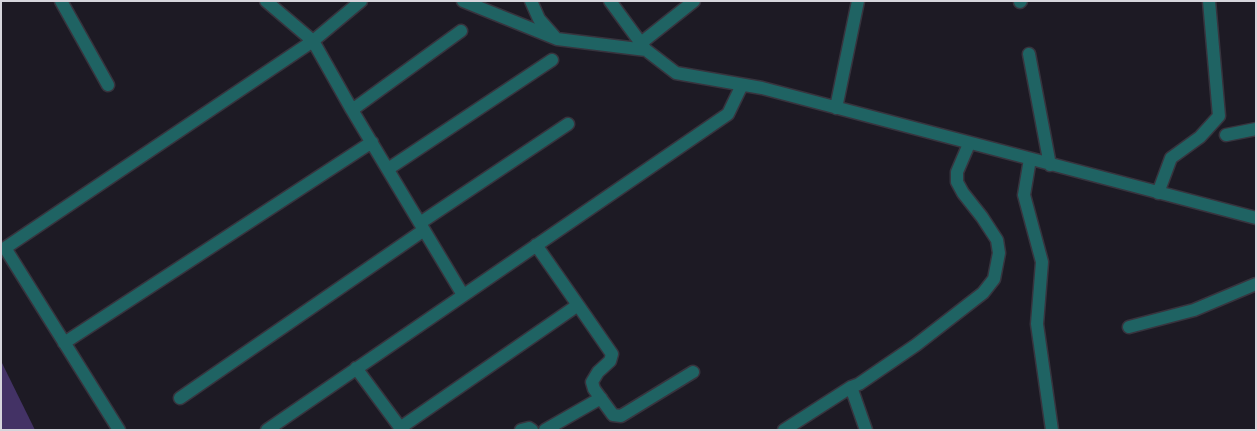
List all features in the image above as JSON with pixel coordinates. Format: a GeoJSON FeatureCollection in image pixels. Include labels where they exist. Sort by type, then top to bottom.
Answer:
{"type":"FeatureCollection","features":[{"type":"Feature","properties":{"kind":"street"},"geometry":{"type":"LineString","coordinates":[[61,1],[108,85]]}},
{"type":"Feature","properties":{"kind":"street"},"geometry":{"type":"LineString","coordinates":[[266,1],[313,41],[352,110],[463,295]]}},
{"type":"Feature","properties":{"kind":"street"},"geometry":{"type":"LineString","coordinates":[[119,430],[3,245],[313,41],[361,1]]}},
{"type":"Feature","properties":{"kind":"street"},"geometry":{"type":"LineString","coordinates":[[463,1],[557,39],[643,46],[694,1]]}},
{"type":"Feature","properties":{"kind":"street"},"geometry":{"type":"LineString","coordinates":[[531,1],[539,19],[557,39]]}},
{"type":"Feature","properties":{"kind":"street"},"geometry":{"type":"LineString","coordinates":[[610,1],[643,46],[676,73],[762,88],[1255,220]]}},
{"type":"Feature","properties":{"kind":"street"},"geometry":{"type":"LineString","coordinates":[[836,108],[858,1]]}},
{"type":"Feature","properties":{"kind":"street"},"geometry":{"type":"LineString","coordinates":[[1158,193],[1171,158],[1200,137],[1219,116],[1209,1]]}},
{"type":"Feature","properties":{"kind":"street"},"geometry":{"type":"LineString","coordinates":[[352,110],[461,31]]}},
{"type":"Feature","properties":{"kind":"street"},"geometry":{"type":"LineString","coordinates":[[1029,54],[1050,165]]}},
{"type":"Feature","properties":{"kind":"street"},"geometry":{"type":"LineString","coordinates":[[388,170],[552,60]]}},
{"type":"Feature","properties":{"kind":"street"},"geometry":{"type":"LineString","coordinates":[[267,430],[728,114],[742,85]]}},
{"type":"Feature","properties":{"kind":"street"},"geometry":{"type":"LineString","coordinates":[[180,398],[568,124]]}},
{"type":"Feature","properties":{"kind":"street"},"geometry":{"type":"LineString","coordinates":[[1226,135],[1256,129]]}},
{"type":"Feature","properties":{"kind":"street"},"geometry":{"type":"LineString","coordinates":[[64,343],[372,142]]}},
{"type":"Feature","properties":{"kind":"street"},"geometry":{"type":"LineString","coordinates":[[784,430],[851,387],[859,384],[950,320],[983,293],[994,278],[999,253],[996,240],[957,182],[957,172],[969,144]]}},
{"type":"Feature","properties":{"kind":"street"},"geometry":{"type":"LineString","coordinates":[[1030,159],[1024,195],[1042,262],[1037,324],[1052,430]]}},
{"type":"Feature","properties":{"kind":"street"},"geometry":{"type":"LineString","coordinates":[[536,245],[612,354],[610,361],[598,372],[592,382],[594,389],[613,415],[621,416],[693,372]]}},
{"type":"Feature","properties":{"kind":"street"},"geometry":{"type":"LineString","coordinates":[[1129,327],[1194,310],[1256,284]]}},
{"type":"Feature","properties":{"kind":"street"},"geometry":{"type":"LineString","coordinates":[[356,368],[401,429],[578,305]]}},
{"type":"Feature","properties":{"kind":"street"},"geometry":{"type":"LineString","coordinates":[[851,387],[866,430]]}},
{"type":"Feature","properties":{"kind":"street"},"geometry":{"type":"LineString","coordinates":[[545,430],[601,398]]}},
{"type":"Feature","properties":{"kind":"street"},"geometry":{"type":"LineString","coordinates":[[520,430],[529,428],[532,430]]}},
{"type":"Feature","properties":{"kind":"building"},"geometry":{"type":"Polygon","coordinates":[[[1,361],[35,430],[1,430],[1,361]]]}}]}
